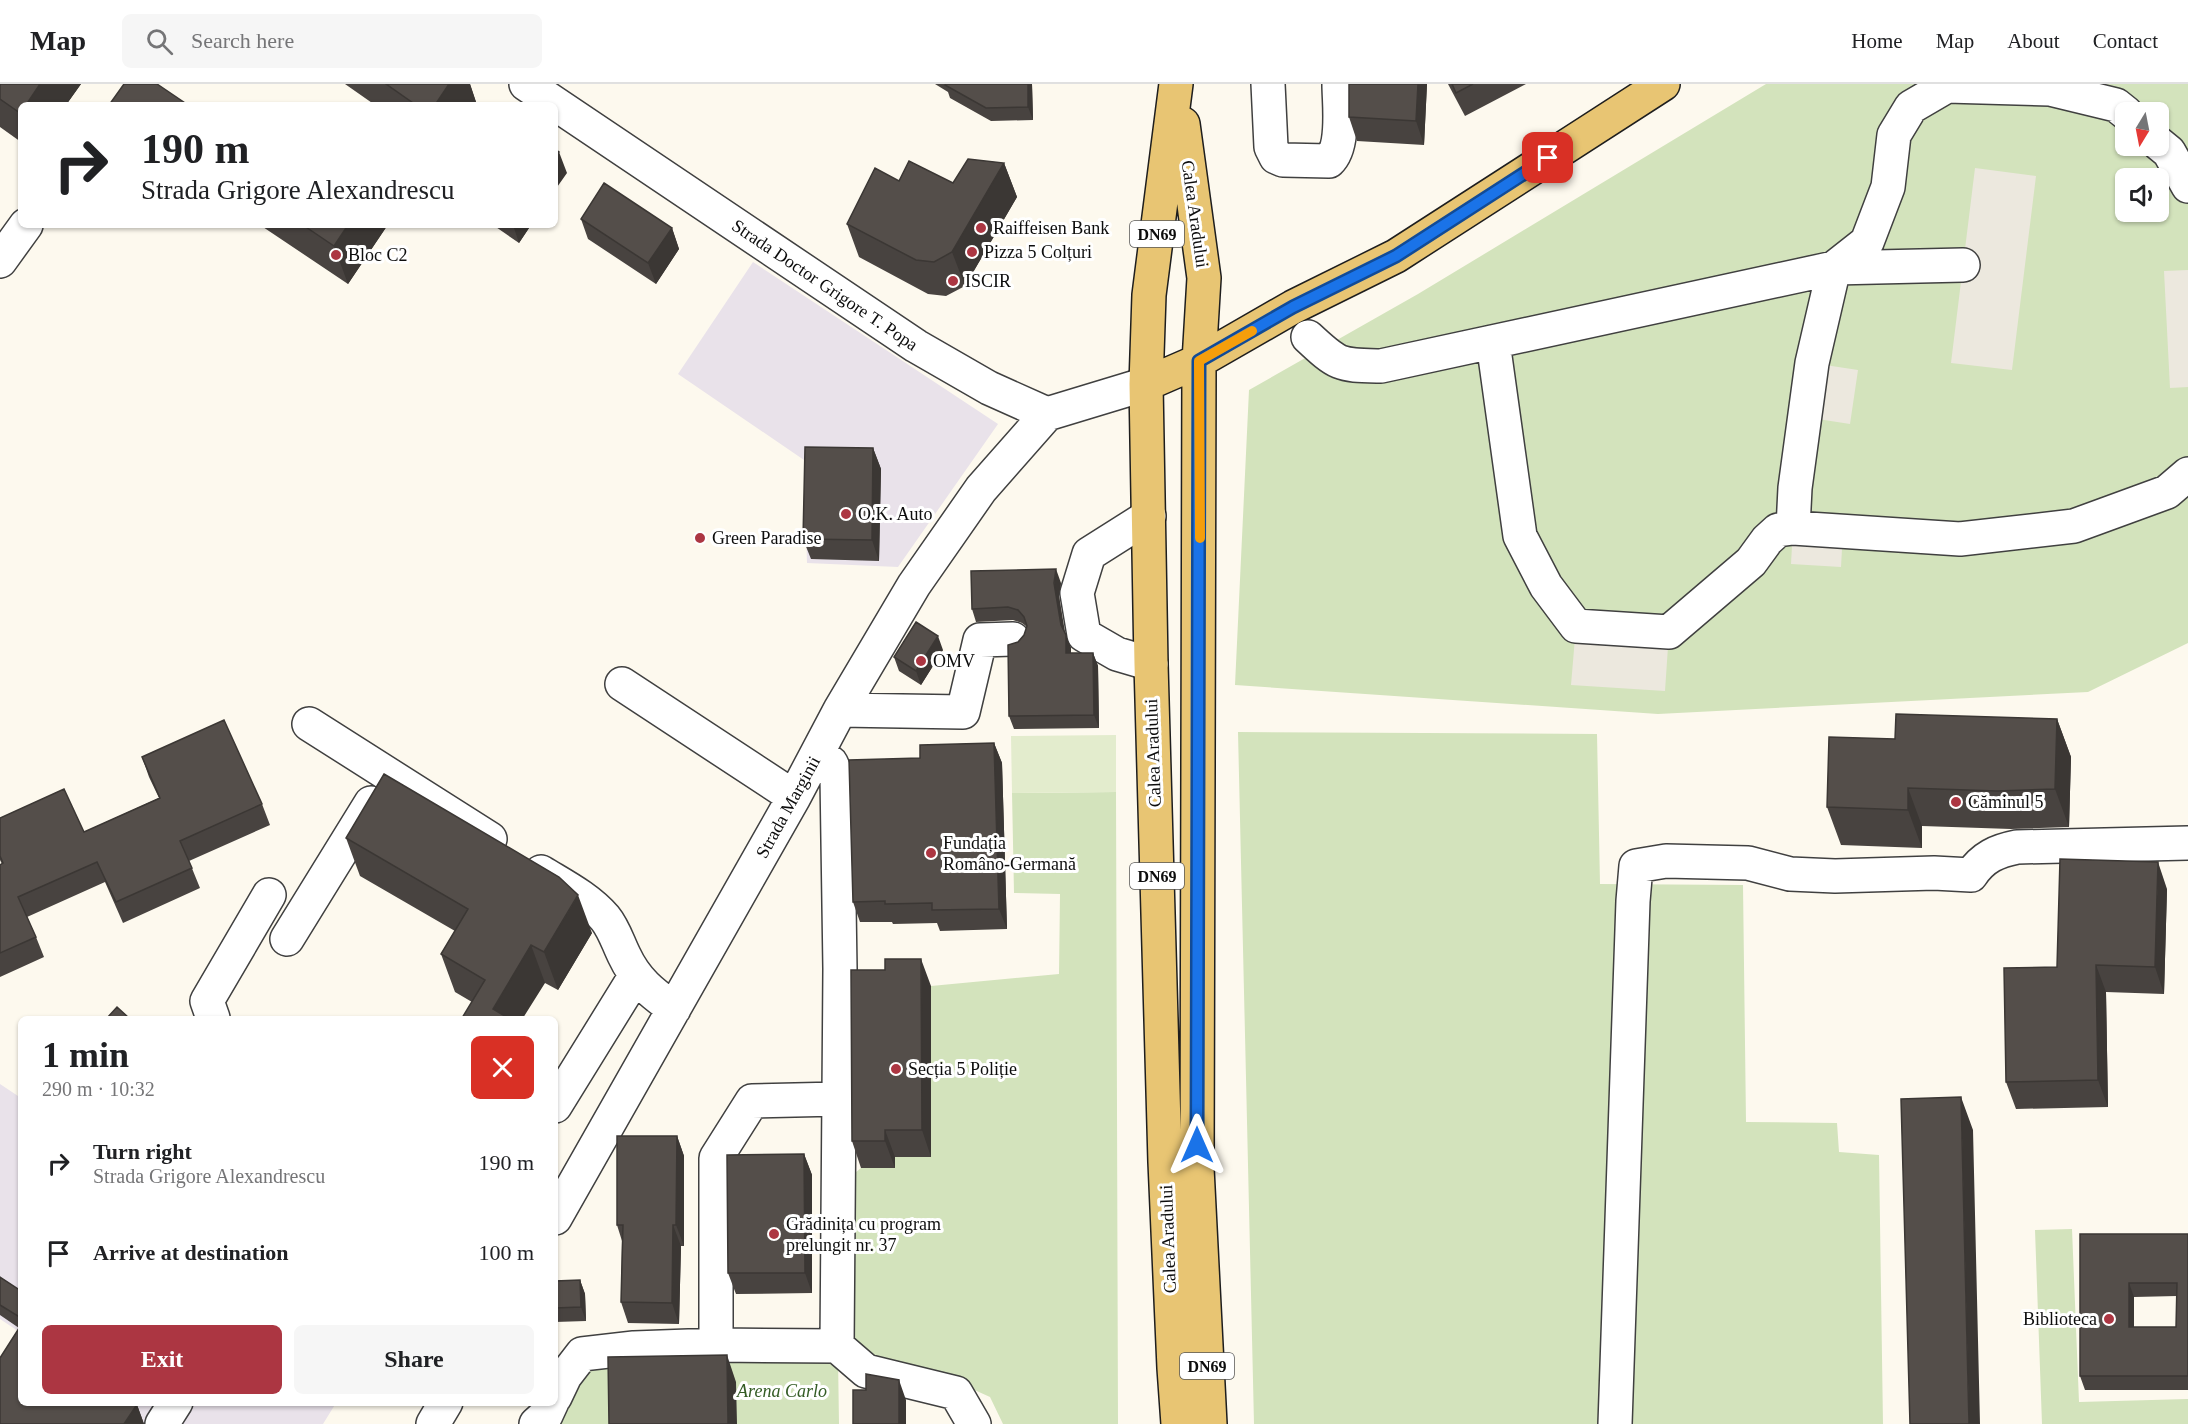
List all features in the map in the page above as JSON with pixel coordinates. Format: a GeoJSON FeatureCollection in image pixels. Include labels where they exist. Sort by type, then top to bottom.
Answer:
{"type":"FeatureCollection","features":[{"type":"Feature","properties":{"kind":"main road","name":"Calea Aradului"},"geometry":{"type":"LineString","coordinates":[[1177,84],[1204,278],[1199,361],[1197,1168],[1210,1424]]}},
{"type":"Feature","properties":{"kind":"main road","name":"Calea Aradului"},"geometry":{"type":"LineString","coordinates":[[1177,84],[1149,295],[1146,384],[1151,664],[1167,1232],[1178,1424]]}},
{"type":"Feature","properties":{"kind":"main road"},"geometry":{"type":"LineString","coordinates":[[1146,384],[1199,361],[1293,307],[1396,256],[1663,84]]}},
{"type":"Feature","properties":{"kind":"street","name":"Strada Doctor Grigore T. Popa"},"geometry":{"type":"LineString","coordinates":[[526,84],[553,102]]}},
{"type":"Feature","properties":{"kind":"street"},"geometry":{"type":"LineString","coordinates":[[1268,84],[1271,147],[1276,156],[1283,160],[1329,161],[1335,156],[1339,145],[1339,84]]}},
{"type":"Feature","properties":{"kind":"street"},"geometry":{"type":"LineString","coordinates":[[1793,528],[1795,488],[1812,363],[1834,268],[1867,242],[1888,187],[1894,135],[1911,107],[1947,86],[2087,90],[2115,104]]}},
{"type":"Feature","properties":{"kind":"street","name":"Strada Doctor Grigore T. Popa"},"geometry":{"type":"LineString","coordinates":[[558,105],[916,346],[989,388],[1047,414]]}},
{"type":"Feature","properties":{"kind":"street"},"geometry":{"type":"LineString","coordinates":[[2169,152],[2188,186]]}},
{"type":"Feature","properties":{"kind":"street"},"geometry":{"type":"LineString","coordinates":[[0,261],[24,228]]}},
{"type":"Feature","properties":{"kind":"street"},"geometry":{"type":"LineString","coordinates":[[1308,337],[1329,357],[1344,365],[1381,366],[1834,268],[1963,265]]}},
{"type":"Feature","properties":{"kind":"street"},"geometry":{"type":"LineString","coordinates":[[1492,342],[1520,536],[1546,586],[1576,626],[1670,632],[1751,562],[1767,540],[1778,530],[1793,528],[1960,539],[2074,526],[2167,492],[2188,474]]}},
{"type":"Feature","properties":{"kind":"street"},"geometry":{"type":"LineString","coordinates":[[1047,414],[1146,384]]}},
{"type":"Feature","properties":{"kind":"street","name":"Strada Marginii"},"geometry":{"type":"LineString","coordinates":[[558,1213],[794,797],[840,710],[914,585],[981,489],[1047,414]]}},
{"type":"Feature","properties":{"kind":"street"},"geometry":{"type":"LineString","coordinates":[[1149,516],[1089,554],[1077,593],[1078,636],[1118,654],[1151,664]]}},
{"type":"Feature","properties":{"kind":"street"},"geometry":{"type":"LineString","coordinates":[[840,710],[963,711],[980,640],[1013,639]]}},
{"type":"Feature","properties":{"kind":"street"},"geometry":{"type":"LineString","coordinates":[[622,684],[794,797]]}},
{"type":"Feature","properties":{"kind":"street"},"geometry":{"type":"LineString","coordinates":[[309,724],[389,773],[584,900],[604,917],[625,958],[646,989],[674,1009]]}},
{"type":"Feature","properties":{"kind":"street"},"geometry":{"type":"LineString","coordinates":[[817,754],[831,763],[837,776],[840,969],[837,1346]]}},
{"type":"Feature","properties":{"kind":"street"},"geometry":{"type":"LineString","coordinates":[[287,939],[389,773]]}},
{"type":"Feature","properties":{"kind":"street"},"geometry":{"type":"LineString","coordinates":[[1615,1424],[1635,866],[1666,861],[1748,863],[1790,874],[1971,875],[1978,864],[1989,857],[1999,851],[2017,847],[2188,843]]}},
{"type":"Feature","properties":{"kind":"street"},"geometry":{"type":"LineString","coordinates":[[212,1016],[207,1001],[270,895]]}},
{"type":"Feature","properties":{"kind":"street"},"geometry":{"type":"LineString","coordinates":[[558,1102],[636,975]]}},
{"type":"Feature","properties":{"kind":"street"},"geometry":{"type":"LineString","coordinates":[[716,1345],[716,1158],[752,1101],[838,1099]]}},
{"type":"Feature","properties":{"kind":"street"},"geometry":{"type":"LineString","coordinates":[[558,1391],[565,1376],[582,1354],[634,1348],[716,1345],[837,1346],[866,1371],[956,1393],[974,1424]]}},
{"type":"Feature","properties":{"kind":"street"},"geometry":{"type":"LineString","coordinates":[[162,1424],[173,1406]]}},
{"type":"Feature","properties":{"kind":"street"},"geometry":{"type":"LineString","coordinates":[[434,1424],[444,1406]]}},
{"type":"Feature","properties":{"kind":"street"},"geometry":{"type":"LineString","coordinates":[[536,1424],[546,1415],[550,1406]]}},
{"type":"Feature","properties":{"kind":"shaded area"},"geometry":{"type":"Polygon","coordinates":[[[1975,168],[2036,176],[2012,370],[1951,363],[1975,168]]]}},
{"type":"Feature","properties":{"kind":"shaded area"},"geometry":{"type":"Polygon","coordinates":[[[753,262],[998,424],[898,567],[807,563],[804,460],[678,374],[753,262]]]}},
{"type":"Feature","properties":{"kind":"shaded area"},"geometry":{"type":"Polygon","coordinates":[[[2188,270],[2188,387],[2170,388],[2164,271],[2188,270]]]}},
{"type":"Feature","properties":{"kind":"shaded area"},"geometry":{"type":"Polygon","coordinates":[[[1812,363],[1858,370],[1850,424],[1805,417],[1812,363]]]}},
{"type":"Feature","properties":{"kind":"shaded area"},"geometry":{"type":"Polygon","coordinates":[[[1793,528],[1843,531],[1841,567],[1791,564],[1793,528]]]}},
{"type":"Feature","properties":{"kind":"shaded area"},"geometry":{"type":"Polygon","coordinates":[[[1576,626],[1669,632],[1665,691],[1571,685],[1576,626]]]}},
{"type":"Feature","properties":{"kind":"shaded area"},"geometry":{"type":"Polygon","coordinates":[[[0,1084],[18,1096],[18,1331],[0,1319],[0,1084]]]}},
{"type":"Feature","properties":{"kind":"shaded area"},"geometry":{"type":"Polygon","coordinates":[[[0,1382],[18,1399],[18,1406],[334,1406],[323,1424],[0,1424],[0,1382]]]}},
{"type":"Feature","properties":{"kind":"green space"},"geometry":{"type":"Polygon","coordinates":[[[1766,84],[2188,84],[2188,643],[2088,692],[1658,714],[1235,685],[1249,390],[1418,294],[1766,84]]]}},
{"type":"Feature","properties":{"kind":"green space"},"geometry":{"type":"Polygon","coordinates":[[[1238,732],[1597,734],[1600,884],[1743,885],[1746,1122],[1837,1123],[1839,1152],[1879,1155],[1883,1424],[1254,1424],[1238,732]]]}},
{"type":"Feature","properties":{"kind":"green space"},"geometry":{"type":"Polygon","coordinates":[[[1116,735],[1116,792],[1012,793],[1011,736],[1116,735]]]}},
{"type":"Feature","properties":{"kind":"green space"},"geometry":{"type":"Polygon","coordinates":[[[1116,792],[1118,1424],[1003,1424],[990,1397],[939,1374],[850,1351],[850,1177],[861,1168],[894,1168],[895,1157],[931,1157],[931,986],[1059,974],[1060,894],[1014,893],[1012,793],[1116,792]]]}},
{"type":"Feature","properties":{"kind":"green space"},"geometry":{"type":"Polygon","coordinates":[[[2072,1229],[2079,1402],[2188,1399],[2188,1424],[2042,1424],[2035,1230],[2072,1229]]]}},
{"type":"Feature","properties":{"kind":"green space","name":"Arena Carlo"},"geometry":{"type":"Polygon","coordinates":[[[838,1357],[839,1424],[558,1424],[558,1362],[838,1357]]]}},
{"type":"Feature","properties":{"kind":"building"},"geometry":{"type":"Polygon","coordinates":[[[0,84],[40,84],[28,102],[18,102],[18,112],[0,99],[0,84]]]}},
{"type":"Feature","properties":{"kind":"building"},"geometry":{"type":"Polygon","coordinates":[[[124,84],[157,84],[184,102],[111,102],[124,84]]]}},
{"type":"Feature","properties":{"kind":"building"},"geometry":{"type":"Polygon","coordinates":[[[386,84],[449,84],[437,102],[412,102],[386,84]]]}},
{"type":"Feature","properties":{"kind":"building"},"geometry":{"type":"Polygon","coordinates":[[[946,84],[1028,84],[1028,107],[986,108],[946,84]]]}},
{"type":"Feature","properties":{"kind":"building"},"geometry":{"type":"Polygon","coordinates":[[[1349,84],[1418,84],[1416,121],[1349,117],[1349,84]]]}},
{"type":"Feature","properties":{"kind":"building"},"geometry":{"type":"Polygon","coordinates":[[[1452,84],[1473,84],[1456,93],[1452,84]]]}},
{"type":"Feature","properties":{"kind":"building"},"geometry":{"type":"Polygon","coordinates":[[[968,159],[1004,163],[952,252],[934,262],[916,260],[847,224],[875,168],[899,181],[909,161],[953,183],[968,159]]]}},
{"type":"Feature","properties":{"kind":"building"},"geometry":{"type":"Polygon","coordinates":[[[604,183],[672,228],[648,263],[581,219],[604,183]]]}},
{"type":"Feature","properties":{"kind":"building"},"geometry":{"type":"Polygon","coordinates":[[[307,228],[346,228],[334,246],[307,228]]]}},
{"type":"Feature","properties":{"kind":"building","name":"O.K. Auto"},"geometry":{"type":"Polygon","coordinates":[[[805,447],[873,448],[872,540],[803,539],[805,447]]]}},
{"type":"Feature","properties":{"kind":"building"},"geometry":{"type":"Polygon","coordinates":[[[1056,569],[1054,583],[1061,625],[1066,635],[1066,653],[1093,653],[1094,715],[1009,716],[1008,645],[1018,642],[1027,626],[1018,610],[1008,607],[972,609],[971,571],[1056,569]]]}},
{"type":"Feature","properties":{"kind":"building"},"geometry":{"type":"Polygon","coordinates":[[[916,622],[938,636],[916,671],[894,657],[916,622]]]}},
{"type":"Feature","properties":{"kind":"building"},"geometry":{"type":"Polygon","coordinates":[[[1896,714],[2057,719],[2055,789],[1997,791],[1908,788],[1908,810],[1827,807],[1829,737],[1895,739],[1896,714]]]}},
{"type":"Feature","properties":{"kind":"building"},"geometry":{"type":"Polygon","coordinates":[[[224,720],[262,804],[180,841],[192,868],[116,902],[97,862],[18,897],[36,937],[0,953],[0,865],[3,863],[0,856],[0,818],[64,789],[84,832],[160,798],[142,757],[224,720]]]}},
{"type":"Feature","properties":{"kind":"building","name":"Fundația Româno-Germană"},"geometry":{"type":"Polygon","coordinates":[[[994,743],[999,909],[932,910],[932,903],[853,902],[849,760],[920,758],[920,745],[994,743]]]}},
{"type":"Feature","properties":{"kind":"building"},"geometry":{"type":"Polygon","coordinates":[[[384,774],[559,877],[578,895],[544,952],[531,945],[493,1009],[505,1016],[463,1016],[485,980],[441,954],[468,909],[346,838],[384,774]]]}},
{"type":"Feature","properties":{"kind":"building"},"geometry":{"type":"Polygon","coordinates":[[[2060,859],[2158,862],[2155,967],[2096,965],[2098,1080],[2006,1082],[2004,968],[2057,967],[2060,859]]]}},
{"type":"Feature","properties":{"kind":"building","name":"Secția 5 Poliție"},"geometry":{"type":"Polygon","coordinates":[[[885,959],[921,959],[922,1130],[885,1130],[885,1141],[852,1141],[851,970],[885,970],[885,959]]]}},
{"type":"Feature","properties":{"kind":"building"},"geometry":{"type":"Polygon","coordinates":[[[117,1007],[127,1016],[109,1016],[117,1007]]]}},
{"type":"Feature","properties":{"kind":"building"},"geometry":{"type":"Polygon","coordinates":[[[1961,1097],[1969,1424],[1910,1424],[1901,1099],[1961,1097]]]}},
{"type":"Feature","properties":{"kind":"building"},"geometry":{"type":"Polygon","coordinates":[[[617,1136],[677,1136],[672,1303],[621,1302],[623,1225],[617,1225],[617,1136]]]}},
{"type":"Feature","properties":{"kind":"building","name":"Grădinița cu program prelungit nr. 37"},"geometry":{"type":"Polygon","coordinates":[[[804,1154],[805,1273],[728,1273],[727,1155],[804,1154]]]}},
{"type":"Feature","properties":{"kind":"building","name":"Biblioteca"},"geometry":{"type":"Polygon","coordinates":[[[2080,1234],[2188,1234],[2188,1376],[2080,1376],[2080,1234]],[[2129,1283],[2129,1327],[2176,1327],[2177,1283],[2129,1283]]]}},
{"type":"Feature","properties":{"kind":"building"},"geometry":{"type":"Polygon","coordinates":[[[0,1277],[18,1289],[18,1316],[0,1305],[0,1277]]]}},
{"type":"Feature","properties":{"kind":"building"},"geometry":{"type":"Polygon","coordinates":[[[580,1280],[581,1307],[558,1308],[558,1281],[580,1280]]]}},
{"type":"Feature","properties":{"kind":"building"},"geometry":{"type":"Polygon","coordinates":[[[18,1330],[18,1406],[136,1406],[124,1424],[0,1424],[0,1358],[18,1330]]]}},
{"type":"Feature","properties":{"kind":"building"},"geometry":{"type":"Polygon","coordinates":[[[727,1355],[728,1424],[609,1424],[608,1357],[727,1355]]]}},
{"type":"Feature","properties":{"kind":"building"},"geometry":{"type":"Polygon","coordinates":[[[866,1374],[899,1380],[899,1424],[853,1424],[853,1390],[866,1390],[866,1374]]]}},
{"type":"Feature","properties":{"kind":"slow traffic"},"geometry":{"type":"LineString","coordinates":[[1200,538],[1199,361],[1252,331]]}},
{"type":"Feature","properties":{"kind":"place","name":"Raiffeisen Bank"},"geometry":{"type":"Point","coordinates":[981,228]}},
{"type":"Feature","properties":{"kind":"place","name":"Pizza 5 Colțuri"},"geometry":{"type":"Point","coordinates":[972,252]}},
{"type":"Feature","properties":{"kind":"place","name":"Bloc C2"},"geometry":{"type":"Point","coordinates":[336,255]}},
{"type":"Feature","properties":{"kind":"place","name":"ISCIR"},"geometry":{"type":"Point","coordinates":[953,281]}},
{"type":"Feature","properties":{"kind":"place","name":"O.K. Auto"},"geometry":{"type":"Point","coordinates":[846,514]}},
{"type":"Feature","properties":{"kind":"place","name":"Green Paradise"},"geometry":{"type":"Point","coordinates":[700,538]}},
{"type":"Feature","properties":{"kind":"place","name":"OMV"},"geometry":{"type":"Point","coordinates":[921,661]}},
{"type":"Feature","properties":{"kind":"place","name":"Căminul 5"},"geometry":{"type":"Point","coordinates":[1956,802]}},
{"type":"Feature","properties":{"kind":"place","name":"Fundația Româno-Germană"},"geometry":{"type":"Point","coordinates":[931,853]}},
{"type":"Feature","properties":{"kind":"place","name":"Secția 5 Poliție"},"geometry":{"type":"Point","coordinates":[896,1069]}},
{"type":"Feature","properties":{"kind":"place","name":"Grădinița cu program prelungit nr. 37"},"geometry":{"type":"Point","coordinates":[774,1234]}},
{"type":"Feature","properties":{"kind":"place","name":"Biblioteca"},"geometry":{"type":"Point","coordinates":[2109,1319]}},
{"type":"Feature","properties":{"kind":"route"},"geometry":{"type":"LineString","coordinates":[[1197,1145],[1199,361],[1293,307],[1396,256],[1548,158]]}}]}
